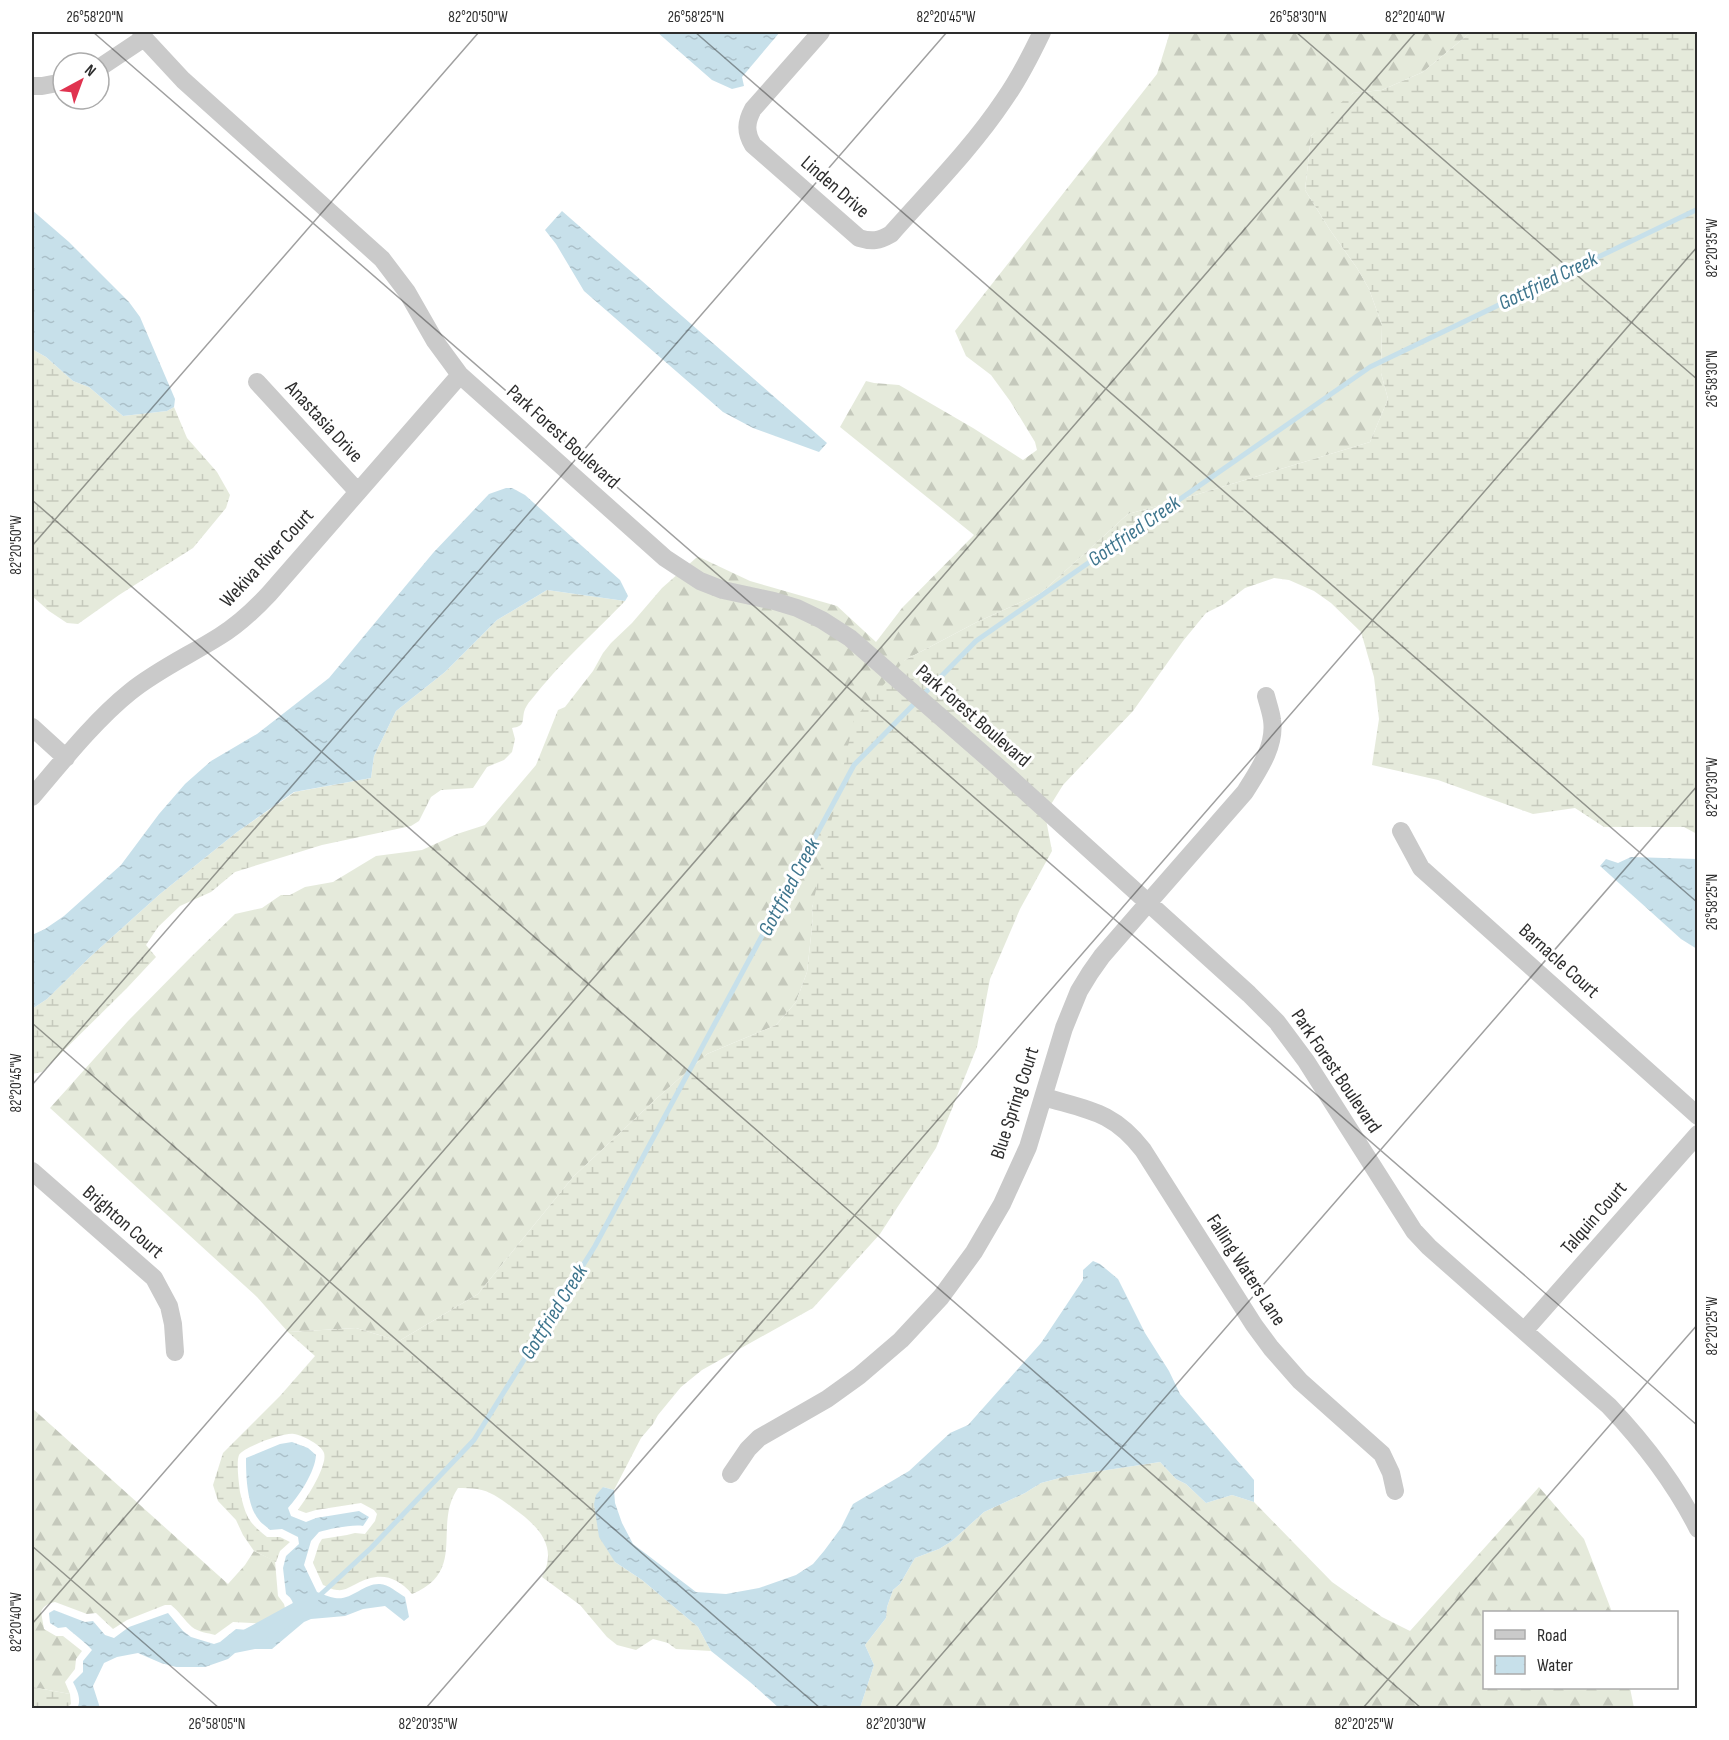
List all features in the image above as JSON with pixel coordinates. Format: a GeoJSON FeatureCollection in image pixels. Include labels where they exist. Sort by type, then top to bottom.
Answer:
{"type":"FeatureCollection","features":[{"type":"Feature","properties":{"kind":"street","name":"Linden Drive"},"geometry":{"type":"LineString","coordinates":[[821,32],[753,109],[748,118],[749,138],[753,145],[859,238],[870,241],[881,240],[891,234],[976,137],[1004,100],[1042,32]]}},
{"type":"Feature","properties":{"kind":"street"},"geometry":{"type":"LineString","coordinates":[[111,59],[143,35]]}},
{"type":"Feature","properties":{"kind":"street","name":"Park Forest Boulevard"},"geometry":{"type":"LineString","coordinates":[[143,35],[183,80],[382,259],[407,292],[435,341],[460,375],[665,558],[700,581],[723,590],[797,608],[822,620],[850,638],[997,766],[1249,994],[1277,1022],[1306,1061],[1414,1231],[1609,1406],[1664,1470],[1698,1529]]}},
{"type":"Feature","properties":{"kind":"street"},"geometry":{"type":"LineString","coordinates":[[32,86],[51,84]]}},
{"type":"Feature","properties":{"kind":"street","name":"Wekiva River Court"},"geometry":{"type":"LineString","coordinates":[[32,797],[105,714],[130,692],[222,635],[253,611],[460,375]]}},
{"type":"Feature","properties":{"kind":"street","name":"Anastasia Drive"},"geometry":{"type":"LineString","coordinates":[[257,382],[358,492]]}},
{"type":"Feature","properties":{"kind":"street","name":"Blue Spring Court"},"geometry":{"type":"LineString","coordinates":[[730,1474],[759,1438],[827,1399],[859,1376],[901,1340],[941,1297],[974,1252],[1002,1203],[1028,1147],[1064,1028],[1079,991],[1102,956],[1245,792],[1262,764],[1272,734],[1272,720],[1266,696]]}},
{"type":"Feature","properties":{"kind":"street"},"geometry":{"type":"LineString","coordinates":[[32,728],[66,758]]}},
{"type":"Feature","properties":{"kind":"street","name":"Barnacle Court"},"geometry":{"type":"LineString","coordinates":[[1401,831],[1421,868],[1698,1116]]}},
{"type":"Feature","properties":{"kind":"street","name":"Falling Waters Lane"},"geometry":{"type":"LineString","coordinates":[[1044,1097],[1101,1113],[1132,1135],[1254,1325],[1300,1381],[1382,1454],[1391,1473],[1395,1491]]}},
{"type":"Feature","properties":{"kind":"street","name":"Talquin Court"},"geometry":{"type":"LineString","coordinates":[[1524,1331],[1698,1134]]}},
{"type":"Feature","properties":{"kind":"street","name":"Brighton Court"},"geometry":{"type":"LineString","coordinates":[[32,1171],[154,1278],[169,1306],[175,1352]]}},
{"type":"Feature","properties":{"kind":"green space"},"geometry":{"type":"Polygon","coordinates":[[[1170,32],[1471,32],[1423,72],[1382,90],[1353,93],[1311,136],[1305,190],[1369,289],[1382,325],[1381,373],[1388,399],[1370,442],[1128,514],[1041,593],[977,622],[905,660],[812,907],[813,918],[807,972],[796,1002],[776,1025],[707,1054],[656,1099],[573,1177],[478,1294],[399,1341],[356,1328],[288,1332],[257,1297],[50,1108],[128,1021],[235,914],[262,908],[281,895],[290,895],[305,887],[333,882],[376,856],[422,850],[457,834],[485,825],[536,765],[558,710],[565,707],[593,671],[603,653],[662,588],[696,558],[699,557],[750,581],[837,606],[876,642],[902,608],[974,535],[840,427],[866,381],[899,385],[1023,460],[1037,450],[1035,442],[1010,401],[991,375],[966,356],[955,331],[1157,74],[1170,32]]]}},
{"type":"Feature","properties":{"kind":"green space"},"geometry":{"type":"Polygon","coordinates":[[[1471,32],[1697,32],[1697,834],[1684,827],[1604,827],[1575,808],[1533,814],[1438,780],[1372,765],[1379,719],[1374,677],[1361,632],[1331,603],[1314,591],[1289,580],[1274,578],[1245,588],[1224,604],[1206,613],[1133,711],[1063,785],[1045,814],[1052,851],[1020,909],[990,979],[977,1047],[936,1148],[880,1234],[813,1308],[702,1370],[681,1387],[641,1438],[614,1490],[603,1487],[615,1562],[642,1580],[698,1627],[711,1651],[676,1649],[668,1643],[653,1639],[636,1650],[617,1645],[607,1637],[580,1605],[542,1577],[547,1566],[547,1546],[537,1529],[500,1499],[477,1489],[458,1488],[448,1517],[444,1560],[439,1573],[429,1584],[412,1594],[393,1579],[386,1577],[364,1580],[342,1590],[334,1590],[323,1585],[313,1563],[322,1539],[355,1533],[365,1534],[375,1521],[377,1514],[361,1503],[306,1513],[298,1510],[316,1482],[323,1466],[324,1453],[316,1444],[294,1434],[282,1435],[265,1441],[248,1448],[239,1455],[240,1492],[248,1518],[267,1537],[280,1537],[290,1542],[280,1551],[276,1562],[254,1551],[236,1520],[218,1501],[213,1485],[223,1453],[280,1396],[315,1356],[288,1332],[356,1328],[399,1341],[478,1294],[573,1177],[656,1099],[707,1054],[776,1025],[796,1002],[807,972],[812,908],[854,719],[905,660],[977,622],[1041,593],[1128,514],[1370,442],[1388,399],[1381,373],[1382,325],[1369,289],[1305,190],[1311,136],[1338,105],[1353,93],[1382,90],[1423,72],[1471,32]]]}},
{"type":"Feature","properties":{"kind":"green space"},"geometry":{"type":"Polygon","coordinates":[[[32,349],[46,357],[73,381],[89,387],[123,416],[167,411],[174,407],[187,438],[217,472],[230,495],[226,508],[193,548],[78,624],[67,623],[32,596],[32,349]]]}},
{"type":"Feature","properties":{"kind":"green space"},"geometry":{"type":"Polygon","coordinates":[[[547,590],[625,601],[565,661],[529,703],[524,710],[522,723],[512,728],[515,739],[512,752],[504,760],[487,767],[473,788],[441,790],[431,797],[419,821],[411,826],[322,845],[235,872],[211,892],[180,906],[158,927],[146,945],[156,957],[42,1072],[32,1074],[32,1009],[47,999],[160,894],[237,832],[295,792],[371,778],[374,756],[396,711],[445,672],[497,620],[547,590]]]}},
{"type":"Feature","properties":{"kind":"green space"},"geometry":{"type":"Polygon","coordinates":[[[32,1408],[228,1584],[254,1551],[275,1561],[278,1596],[286,1612],[269,1624],[233,1622],[215,1635],[194,1629],[171,1605],[165,1605],[127,1620],[113,1629],[96,1613],[87,1614],[53,1602],[45,1606],[41,1612],[44,1629],[56,1636],[63,1636],[82,1651],[76,1659],[75,1669],[65,1682],[70,1694],[32,1687],[32,1408]]]}},
{"type":"Feature","properties":{"kind":"green space"},"geometry":{"type":"Polygon","coordinates":[[[1160,1462],[1176,1479],[1186,1484],[1206,1503],[1232,1495],[1254,1502],[1332,1582],[1382,1617],[1410,1631],[1539,1487],[1584,1539],[1612,1611],[1483,1611],[1483,1689],[1630,1689],[1634,1708],[860,1708],[874,1665],[865,1645],[886,1618],[893,1590],[900,1584],[915,1558],[939,1549],[952,1541],[984,1512],[1041,1483],[1067,1476],[1160,1462]]]}},
{"type":"Feature","properties":{"kind":"green space"},"geometry":{"type":"Polygon","coordinates":[[[32,1687],[70,1694],[71,1704],[67,1708],[32,1708],[32,1687]]]}},
{"type":"Feature","properties":{"kind":"water"},"geometry":{"type":"Polygon","coordinates":[[[657,32],[780,32],[742,77],[744,86],[732,89],[712,80],[657,32]]]}},
{"type":"Feature","properties":{"kind":"water"},"geometry":{"type":"Polygon","coordinates":[[[32,210],[69,242],[129,302],[140,317],[175,399],[174,407],[167,411],[123,416],[89,387],[73,381],[46,357],[32,349],[32,210]]]}},
{"type":"Feature","properties":{"kind":"water"},"geometry":{"type":"Polygon","coordinates":[[[562,211],[827,443],[819,452],[753,428],[723,412],[584,291],[545,230],[562,211]]]}},
{"type":"Feature","properties":{"kind":"water"},"geometry":{"type":"Polygon","coordinates":[[[512,488],[525,495],[620,580],[628,596],[625,601],[547,590],[497,620],[445,672],[396,711],[374,756],[371,778],[294,792],[237,832],[160,894],[47,999],[32,1009],[32,935],[64,916],[121,865],[159,814],[185,784],[211,761],[257,734],[329,678],[433,553],[489,494],[512,488]]]}},
{"type":"Feature","properties":{"kind":"water"},"geometry":{"type":"Polygon","coordinates":[[[1631,857],[1697,859],[1697,949],[1681,939],[1600,866],[1606,859],[1618,863],[1631,857]]]}},
{"type":"Feature","properties":{"kind":"water"},"geometry":{"type":"Polygon","coordinates":[[[1093,1261],[1118,1279],[1145,1333],[1169,1371],[1180,1394],[1254,1480],[1254,1502],[1232,1495],[1206,1503],[1186,1484],[1176,1479],[1160,1462],[1067,1476],[1041,1483],[984,1512],[952,1541],[939,1549],[915,1558],[900,1584],[893,1590],[886,1618],[865,1645],[874,1665],[860,1708],[779,1708],[711,1651],[698,1627],[642,1580],[615,1562],[599,1537],[594,1504],[596,1495],[603,1487],[614,1490],[615,1503],[622,1523],[633,1544],[696,1592],[726,1594],[759,1588],[796,1575],[813,1564],[824,1551],[841,1528],[853,1504],[909,1471],[950,1433],[968,1425],[1041,1343],[1083,1280],[1083,1270],[1093,1261]]]}},
{"type":"Feature","properties":{"kind":"water"},"geometry":{"type":"Polygon","coordinates":[[[292,1442],[308,1448],[316,1455],[313,1469],[306,1483],[288,1508],[291,1516],[306,1522],[316,1518],[359,1511],[369,1517],[363,1526],[347,1526],[319,1532],[311,1541],[304,1565],[317,1592],[333,1598],[341,1598],[374,1584],[383,1584],[405,1597],[409,1617],[404,1621],[385,1606],[363,1609],[345,1616],[311,1619],[304,1622],[272,1649],[255,1649],[235,1653],[228,1659],[205,1667],[176,1667],[138,1653],[117,1657],[104,1663],[93,1686],[100,1708],[77,1708],[79,1698],[73,1682],[83,1672],[83,1661],[92,1650],[66,1627],[58,1628],[50,1623],[49,1613],[54,1610],[85,1622],[93,1621],[105,1635],[114,1638],[129,1627],[168,1613],[191,1637],[214,1644],[236,1629],[270,1632],[293,1617],[293,1604],[286,1594],[283,1568],[286,1556],[299,1544],[298,1537],[282,1529],[270,1530],[260,1521],[252,1507],[246,1473],[246,1458],[280,1444],[292,1442]]]}},
{"type":"Feature","properties":{"kind":"waterway","name":"Gottfried Creek"},"geometry":{"type":"LineString","coordinates":[[318,1597],[371,1548],[474,1440],[595,1246],[854,765],[976,641],[1370,367],[1698,209]]}},
{"type":"Feature","properties":{"kind":"waterway","name":"Gottfried Creek"},"geometry":{"type":"LineString","coordinates":[[238,1642],[310,1604]]}}]}
